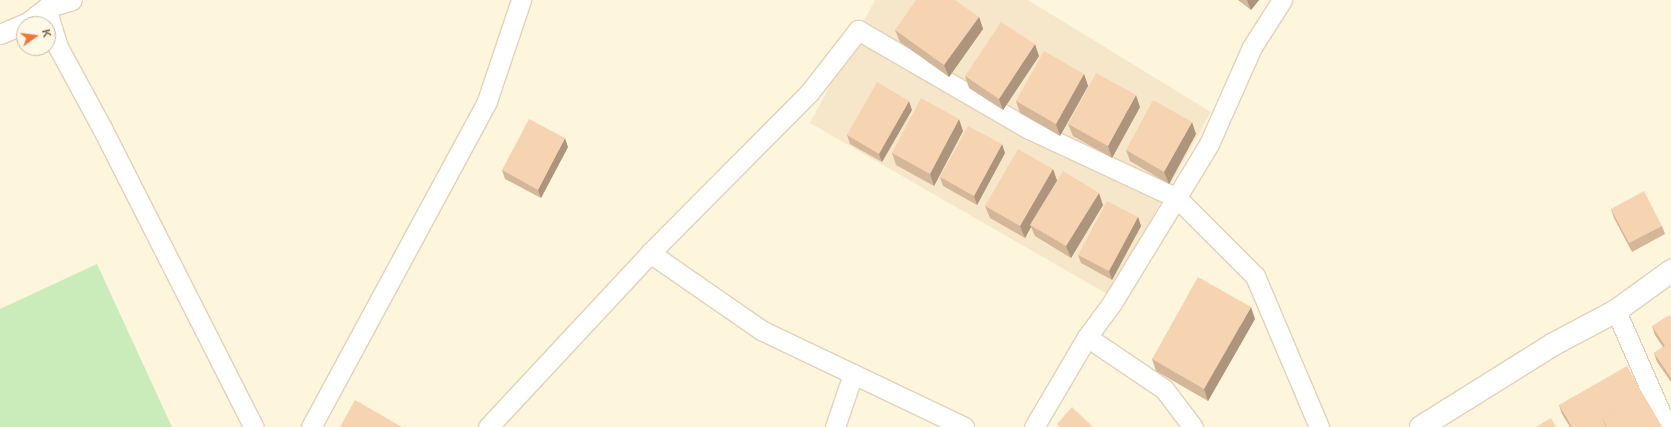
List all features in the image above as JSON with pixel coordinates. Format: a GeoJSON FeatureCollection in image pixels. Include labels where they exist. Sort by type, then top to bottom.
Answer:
{"type":"FeatureCollection","features":[{"type":"Feature","properties":{"kind":"street"},"geometry":{"type":"LineString","coordinates":[[35,16],[46,8],[72,0]]}},
{"type":"Feature","properties":{"kind":"street"},"geometry":{"type":"LineString","coordinates":[[311,427],[487,101],[521,0]]}},
{"type":"Feature","properties":{"kind":"street"},"geometry":{"type":"LineString","coordinates":[[1034,427],[1087,337],[1112,303],[1209,144],[1252,47],[1282,0]]}},
{"type":"Feature","properties":{"kind":"street"},"geometry":{"type":"LineString","coordinates":[[46,8],[58,47],[103,130],[254,427]]}},
{"type":"Feature","properties":{"kind":"street"},"geometry":{"type":"LineString","coordinates":[[0,34],[16,27]]}},
{"type":"Feature","properties":{"kind":"street"},"geometry":{"type":"LineString","coordinates":[[488,427],[650,253],[809,93],[858,30],[1029,129],[1177,198],[1255,276],[1319,427]]}},
{"type":"Feature","properties":{"kind":"street"},"geometry":{"type":"LineString","coordinates":[[650,253],[761,330],[964,427]]}},
{"type":"Feature","properties":{"kind":"street"},"geometry":{"type":"LineString","coordinates":[[1421,427],[1552,345],[1616,311],[1671,271]]}},
{"type":"Feature","properties":{"kind":"street"},"geometry":{"type":"LineString","coordinates":[[1616,311],[1667,427]]}},
{"type":"Feature","properties":{"kind":"street"},"geometry":{"type":"LineString","coordinates":[[1087,337],[1164,389],[1194,427]]}},
{"type":"Feature","properties":{"kind":"street"},"geometry":{"type":"LineString","coordinates":[[835,427],[852,374]]}},
{"type":"Feature","properties":{"kind":"shaded area"},"geometry":{"type":"Polygon","coordinates":[[[875,0],[1028,0],[1211,112],[1109,295],[810,123],[875,0]]]}},
{"type":"Feature","properties":{"kind":"green space"},"geometry":{"type":"Polygon","coordinates":[[[97,264],[172,427],[0,427],[0,309],[97,264]]]}},
{"type":"Feature","properties":{"kind":"building"},"geometry":{"type":"Polygon","coordinates":[[[916,0],[955,0],[979,17],[944,65],[895,30],[916,0]]]}},
{"type":"Feature","properties":{"kind":"building"},"geometry":{"type":"Polygon","coordinates":[[[1001,22],[1035,44],[999,99],[965,76],[1001,22]]]}},
{"type":"Feature","properties":{"kind":"building"},"geometry":{"type":"Polygon","coordinates":[[[1044,51],[1084,74],[1056,124],[1016,101],[1044,51]]]}},
{"type":"Feature","properties":{"kind":"building"},"geometry":{"type":"Polygon","coordinates":[[[1096,73],[1136,95],[1108,146],[1068,124],[1096,73]]]}},
{"type":"Feature","properties":{"kind":"building"},"geometry":{"type":"Polygon","coordinates":[[[877,82],[909,101],[879,154],[847,135],[877,82]]]}},
{"type":"Feature","properties":{"kind":"building"},"geometry":{"type":"Polygon","coordinates":[[[921,98],[959,119],[930,174],[892,153],[921,98]]]}},
{"type":"Feature","properties":{"kind":"building"},"geometry":{"type":"Polygon","coordinates":[[[1153,100],[1192,122],[1164,172],[1126,150],[1153,100]]]}},
{"type":"Feature","properties":{"kind":"building"},"geometry":{"type":"Polygon","coordinates":[[[529,119],[565,138],[538,190],[502,170],[529,119]]]}},
{"type":"Feature","properties":{"kind":"building"},"geometry":{"type":"Polygon","coordinates":[[[968,126],[1002,144],[974,196],[940,177],[968,126]]]}},
{"type":"Feature","properties":{"kind":"building"},"geometry":{"type":"Polygon","coordinates":[[[1018,149],[1053,169],[1020,226],[985,206],[1018,149]]]}},
{"type":"Feature","properties":{"kind":"building"},"geometry":{"type":"Polygon","coordinates":[[[1063,171],[1099,193],[1066,246],[1030,225],[1063,171]]]}},
{"type":"Feature","properties":{"kind":"building"},"geometry":{"type":"Polygon","coordinates":[[[1644,191],[1662,226],[1629,243],[1611,209],[1644,191]]]}},
{"type":"Feature","properties":{"kind":"building"},"geometry":{"type":"Polygon","coordinates":[[[1107,201],[1138,217],[1109,271],[1078,255],[1107,201]]]}},
{"type":"Feature","properties":{"kind":"building"},"geometry":{"type":"Polygon","coordinates":[[[1198,277],[1251,307],[1204,389],[1152,359],[1198,277]]]}},
{"type":"Feature","properties":{"kind":"building"},"geometry":{"type":"Polygon","coordinates":[[[1669,315],[1671,318],[1671,378],[1654,353],[1665,346],[1652,326],[1669,315]]]}},
{"type":"Feature","properties":{"kind":"building"},"geometry":{"type":"Polygon","coordinates":[[[1627,366],[1643,395],[1602,418],[1606,427],[1572,427],[1559,405],[1627,366]]]}},
{"type":"Feature","properties":{"kind":"building"},"geometry":{"type":"Polygon","coordinates":[[[1643,394],[1662,427],[1607,427],[1602,418],[1643,394]]]}},
{"type":"Feature","properties":{"kind":"building"},"geometry":{"type":"Polygon","coordinates":[[[355,400],[402,427],[340,427],[355,400]]]}},
{"type":"Feature","properties":{"kind":"building"},"geometry":{"type":"Polygon","coordinates":[[[1072,407],[1093,427],[1060,427],[1057,424],[1072,407]]]}},
{"type":"Feature","properties":{"kind":"building"},"geometry":{"type":"Polygon","coordinates":[[[1551,418],[1556,427],[1536,427],[1551,418]]]}}]}
